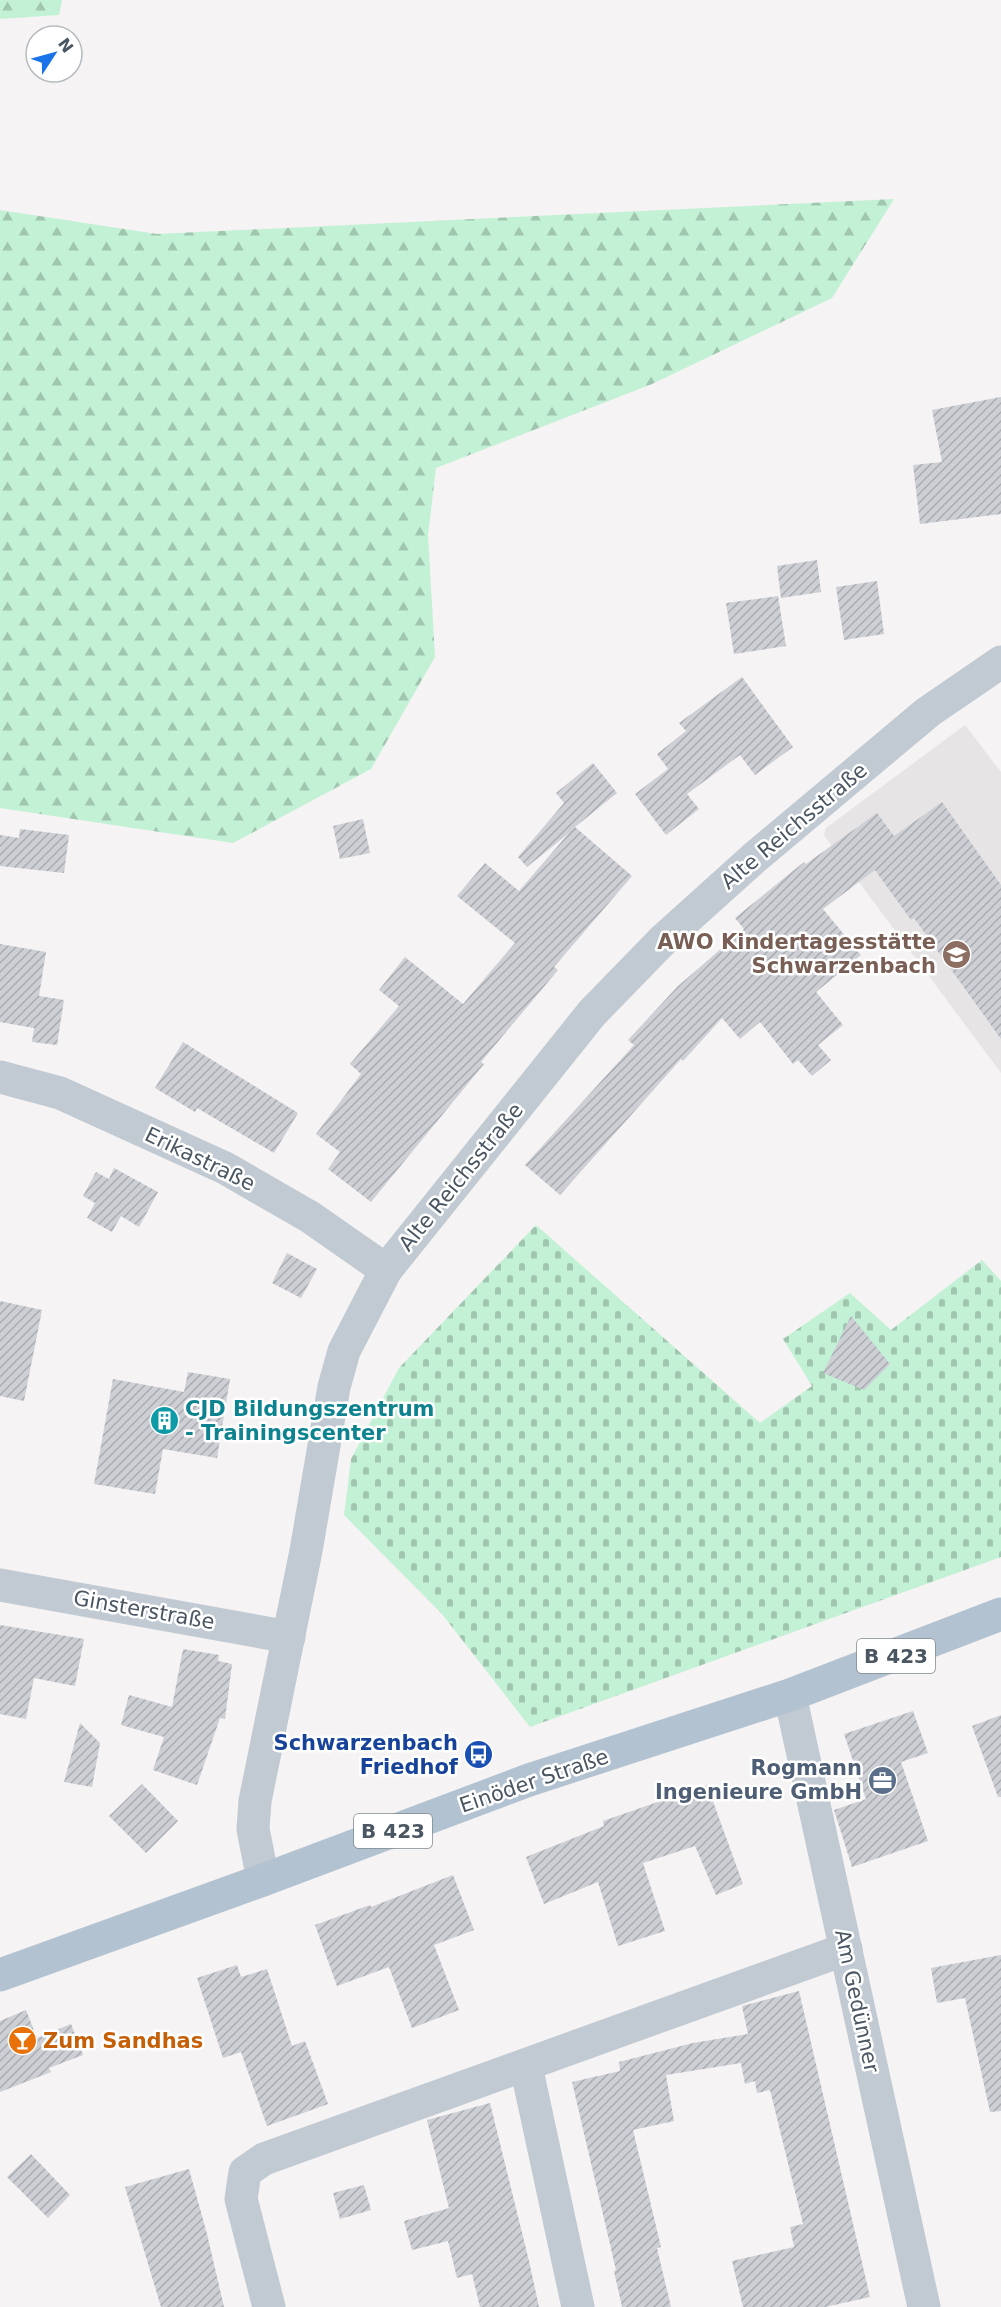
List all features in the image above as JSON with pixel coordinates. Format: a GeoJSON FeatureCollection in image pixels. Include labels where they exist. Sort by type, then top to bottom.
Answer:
{"type":"FeatureCollection","features":[{"type":"Feature","properties":{"kind":"main road","name":"Einöder Straße"},"geometry":{"type":"LineString","coordinates":[[0,1975],[263,1880],[529,1780],[790,1695],[1001,1614]]}},
{"type":"Feature","properties":{"kind":"street","name":"Alte Reichsstraße"},"geometry":{"type":"LineString","coordinates":[[263,1880],[253,1829],[255,1801],[308,1544],[334,1387],[344,1351],[386,1270],[592,1013],[663,940],[754,858],[919,720],[1001,662]]}},
{"type":"Feature","properties":{"kind":"street","name":"Erikastraße"},"geometry":{"type":"LineString","coordinates":[[0,1077],[60,1093],[225,1168],[310,1217],[386,1270]]}},
{"type":"Feature","properties":{"kind":"street","name":"Ginsterstraße"},"geometry":{"type":"LineString","coordinates":[[0,1585],[289,1637]]}},
{"type":"Feature","properties":{"kind":"street","name":"Am Gedünner"},"geometry":{"type":"LineString","coordinates":[[790,1695],[924,2307]]}},
{"type":"Feature","properties":{"kind":"street"},"geometry":{"type":"LineString","coordinates":[[269,2307],[241,2199],[245,2172],[264,2158],[526,2066],[697,2001],[846,1949]]}},
{"type":"Feature","properties":{"kind":"street"},"geometry":{"type":"LineString","coordinates":[[526,2066],[578,2307]]}},
{"type":"Feature","properties":{"kind":"shaded area","name":"AWO Kindertagesstätte Schwarzenbach"},"geometry":{"type":"Polygon","coordinates":[[[965,725],[1001,772],[1001,1073],[824,835],[826,828],[965,725]]]}},
{"type":"Feature","properties":{"kind":"green space"},"geometry":{"type":"Polygon","coordinates":[[[0,0],[62,0],[59,15],[0,19],[0,0]]]}},
{"type":"Feature","properties":{"kind":"green space"},"geometry":{"type":"Polygon","coordinates":[[[894,199],[832,298],[652,384],[436,468],[428,535],[435,657],[371,769],[233,843],[0,808],[0,210],[157,234],[894,199]]]}},
{"type":"Feature","properties":{"kind":"green space"},"geometry":{"type":"Polygon","coordinates":[[[536,1225],[760,1423],[812,1386],[783,1339],[850,1293],[891,1330],[982,1260],[1001,1281],[1001,1557],[530,1727],[442,1614],[344,1515],[351,1459],[399,1368],[536,1225]]]}},
{"type":"Feature","properties":{"kind":"building"},"geometry":{"type":"Polygon","coordinates":[[[1001,397],[1001,514],[920,524],[913,465],[942,462],[932,410],[1001,397]]]}},
{"type":"Feature","properties":{"kind":"building"},"geometry":{"type":"Polygon","coordinates":[[[817,560],[821,592],[781,598],[777,566],[817,560]]]}},
{"type":"Feature","properties":{"kind":"building"},"geometry":{"type":"Polygon","coordinates":[[[877,581],[884,634],[844,640],[836,587],[877,581]]]}},
{"type":"Feature","properties":{"kind":"building"},"geometry":{"type":"Polygon","coordinates":[[[778,596],[786,646],[734,654],[726,603],[778,596]]]}},
{"type":"Feature","properties":{"kind":"building"},"geometry":{"type":"Polygon","coordinates":[[[742,677],[793,747],[755,775],[740,755],[687,794],[699,809],[666,835],[635,794],[668,769],[657,754],[686,731],[679,723],[742,677]]]}},
{"type":"Feature","properties":{"kind":"building"},"geometry":{"type":"Polygon","coordinates":[[[593,763],[617,793],[575,827],[632,876],[554,967],[558,970],[481,1062],[484,1064],[371,1202],[328,1169],[340,1152],[316,1134],[361,1074],[350,1064],[399,1006],[379,990],[405,957],[463,1004],[515,943],[457,896],[485,863],[519,891],[569,833],[527,867],[518,857],[564,803],[556,793],[593,763]]]}},
{"type":"Feature","properties":{"kind":"building"},"geometry":{"type":"Polygon","coordinates":[[[942,802],[1001,885],[1001,1039],[914,918],[911,920],[875,870],[823,909],[861,955],[816,992],[843,1025],[818,1045],[831,1060],[812,1076],[798,1060],[793,1064],[760,1022],[740,1039],[722,1018],[683,1061],[681,1059],[560,1195],[525,1165],[634,1045],[628,1040],[678,986],[744,929],[735,918],[804,862],[806,864],[877,813],[894,836],[942,802]]]}},
{"type":"Feature","properties":{"kind":"building"},"geometry":{"type":"Polygon","coordinates":[[[363,819],[370,853],[340,859],[333,826],[363,819]]]}},
{"type":"Feature","properties":{"kind":"building"},"geometry":{"type":"Polygon","coordinates":[[[20,829],[69,835],[64,873],[0,866],[0,835],[19,838],[20,829]]]}},
{"type":"Feature","properties":{"kind":"building"},"geometry":{"type":"Polygon","coordinates":[[[0,944],[46,952],[39,996],[64,1000],[57,1045],[32,1042],[34,1028],[0,1022],[0,944]]]}},
{"type":"Feature","properties":{"kind":"building"},"geometry":{"type":"Polygon","coordinates":[[[183,1042],[298,1113],[274,1153],[197,1108],[195,1112],[155,1088],[183,1042]]]}},
{"type":"Feature","properties":{"kind":"building"},"geometry":{"type":"Polygon","coordinates":[[[114,1168],[158,1192],[139,1227],[121,1216],[112,1232],[87,1218],[95,1203],[83,1196],[96,1172],[109,1179],[114,1168]]]}},
{"type":"Feature","properties":{"kind":"building"},"geometry":{"type":"Polygon","coordinates":[[[287,1253],[317,1269],[301,1298],[272,1283],[287,1253]]]}},
{"type":"Feature","properties":{"kind":"building"},"geometry":{"type":"Polygon","coordinates":[[[0,1301],[42,1310],[24,1401],[0,1396],[0,1301]]]}},
{"type":"Feature","properties":{"kind":"building"},"geometry":{"type":"Polygon","coordinates":[[[851,1316],[890,1364],[864,1390],[823,1373],[851,1316]]]}},
{"type":"Feature","properties":{"kind":"building","name":"CJD Bildungszentrum - Trainingscenter"},"geometry":{"type":"Polygon","coordinates":[[[188,1372],[230,1379],[217,1458],[163,1449],[155,1494],[94,1484],[113,1379],[184,1392],[188,1372]]]}},
{"type":"Feature","properties":{"kind":"building"},"geometry":{"type":"Polygon","coordinates":[[[0,1625],[84,1639],[75,1686],[34,1678],[26,1719],[0,1714],[0,1625]]]}},
{"type":"Feature","properties":{"kind":"building"},"geometry":{"type":"Polygon","coordinates":[[[183,1649],[219,1655],[218,1661],[232,1664],[225,1719],[220,1718],[197,1785],[153,1770],[164,1737],[121,1725],[129,1695],[172,1707],[183,1649]]]}},
{"type":"Feature","properties":{"kind":"building","name":"Rogmann Ingenieure GmbH"},"geometry":{"type":"Polygon","coordinates":[[[913,1711],[928,1753],[901,1762],[928,1841],[852,1867],[834,1810],[866,1799],[844,1734],[913,1711]]]}},
{"type":"Feature","properties":{"kind":"building"},"geometry":{"type":"Polygon","coordinates":[[[1001,1715],[1001,1797],[998,1797],[972,1726],[1001,1715]]]}},
{"type":"Feature","properties":{"kind":"building"},"geometry":{"type":"Polygon","coordinates":[[[80,1723],[100,1743],[92,1787],[64,1782],[80,1723]]]}},
{"type":"Feature","properties":{"kind":"building"},"geometry":{"type":"Polygon","coordinates":[[[142,1784],[178,1821],[146,1853],[109,1816],[142,1784]]]}},
{"type":"Feature","properties":{"kind":"building"},"geometry":{"type":"Polygon","coordinates":[[[707,1785],[743,1884],[716,1895],[695,1846],[643,1863],[665,1931],[618,1946],[598,1882],[544,1904],[526,1857],[604,1826],[603,1821],[707,1785]]]}},
{"type":"Feature","properties":{"kind":"building"},"geometry":{"type":"Polygon","coordinates":[[[453,1875],[474,1930],[434,1945],[459,2010],[412,2028],[389,1967],[337,1986],[315,1925],[370,1905],[371,1907],[453,1875]]]}},
{"type":"Feature","properties":{"kind":"building"},"geometry":{"type":"Polygon","coordinates":[[[1001,1955],[1001,2111],[990,2112],[965,1998],[937,2003],[931,1968],[1001,1955]]]}},
{"type":"Feature","properties":{"kind":"building"},"geometry":{"type":"Polygon","coordinates":[[[237,1965],[241,1977],[267,1969],[292,2046],[305,2041],[328,2104],[267,2126],[241,2052],[223,2058],[197,1978],[237,1965]]]}},
{"type":"Feature","properties":{"kind":"building"},"geometry":{"type":"Polygon","coordinates":[[[799,1991],[870,2297],[825,2307],[743,2307],[732,2261],[794,2247],[790,2227],[803,2224],[770,2090],[757,2093],[755,2081],[745,2084],[741,2063],[666,2075],[674,2121],[633,2130],[661,2247],[657,2248],[671,2307],[622,2307],[614,2271],[616,2270],[572,2082],[620,2071],[619,2062],[693,2043],[748,2034],[742,2006],[799,1991]]]}},
{"type":"Feature","properties":{"kind":"building"},"geometry":{"type":"Polygon","coordinates":[[[26,2010],[37,2038],[71,2024],[83,2055],[49,2068],[51,2072],[0,2092],[0,2021],[26,2010]]]}},
{"type":"Feature","properties":{"kind":"building"},"geometry":{"type":"Polygon","coordinates":[[[490,2103],[539,2307],[480,2307],[472,2274],[457,2278],[448,2241],[412,2250],[404,2221],[449,2208],[427,2120],[490,2103]]]}},
{"type":"Feature","properties":{"kind":"building"},"geometry":{"type":"Polygon","coordinates":[[[31,2154],[70,2195],[48,2218],[7,2177],[31,2154]]]}},
{"type":"Feature","properties":{"kind":"building"},"geometry":{"type":"Polygon","coordinates":[[[189,2169],[224,2307],[161,2307],[125,2187],[189,2169]]]}},
{"type":"Feature","properties":{"kind":"building"},"geometry":{"type":"Polygon","coordinates":[[[364,2185],[371,2210],[340,2219],[333,2193],[364,2185]]]}},
{"type":"Feature","properties":{"kind":"place","name":"AWO Kindertagesstätte Schwarzenbach"},"geometry":{"type":"Point","coordinates":[957,954]}},
{"type":"Feature","properties":{"kind":"place","name":"CJD Bildungszentrum - Trainingscenter"},"geometry":{"type":"Point","coordinates":[164,1421]}},
{"type":"Feature","properties":{"kind":"place","name":"Schwarzenbach Friedhof"},"geometry":{"type":"Point","coordinates":[479,1755]}},
{"type":"Feature","properties":{"kind":"place","name":"Rogmann Ingenieure GmbH"},"geometry":{"type":"Point","coordinates":[883,1780]}},
{"type":"Feature","properties":{"kind":"place","name":"Zum Sandhas"},"geometry":{"type":"Point","coordinates":[22,2041]}}]}
